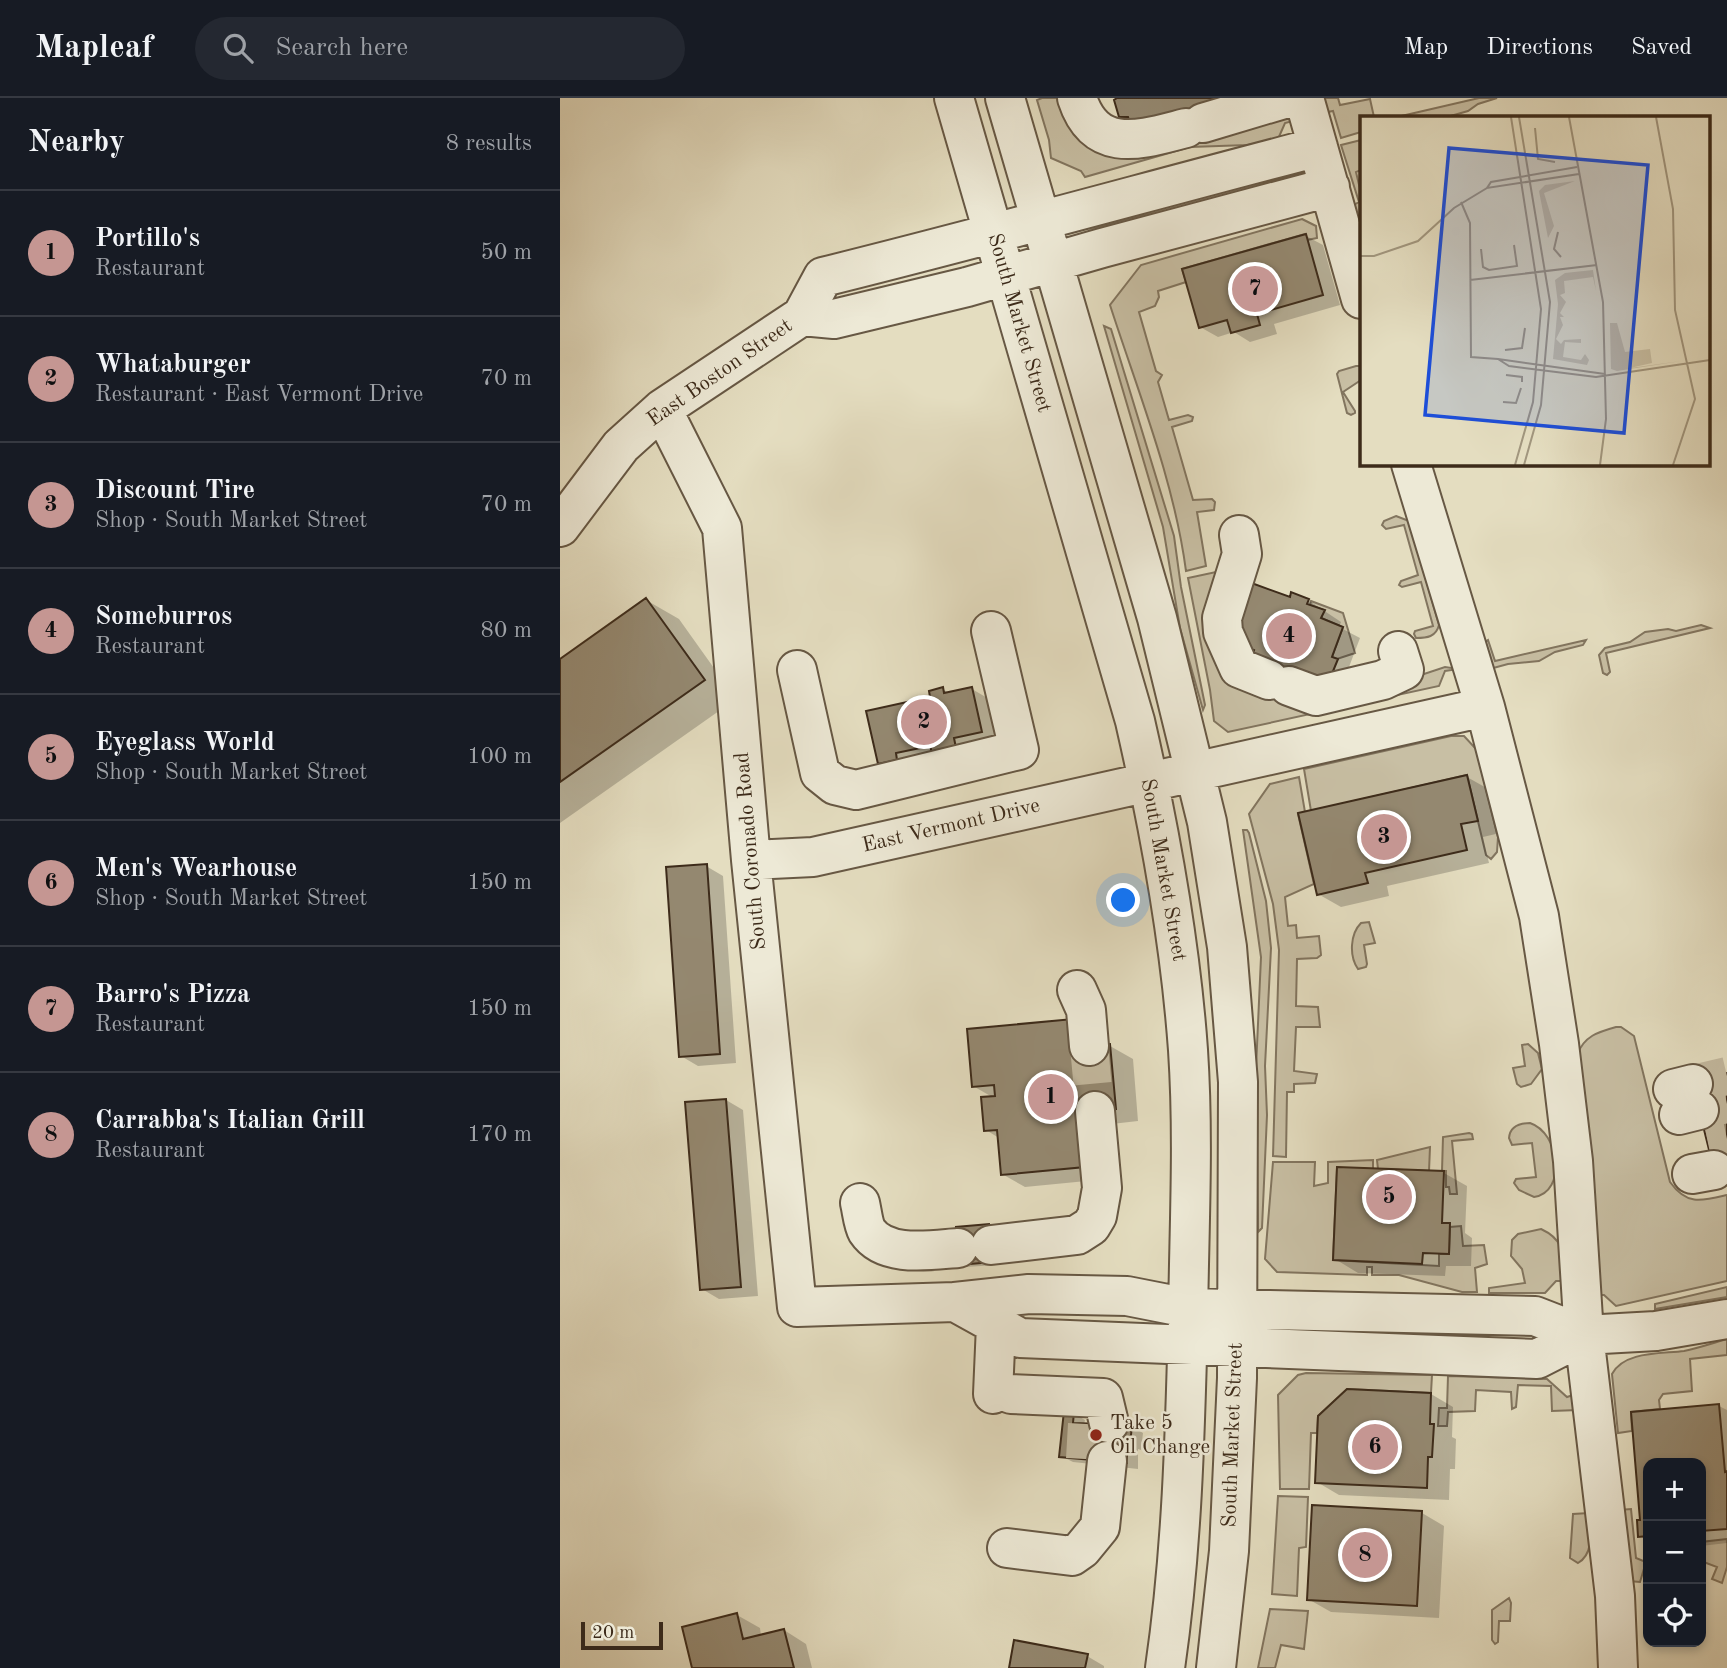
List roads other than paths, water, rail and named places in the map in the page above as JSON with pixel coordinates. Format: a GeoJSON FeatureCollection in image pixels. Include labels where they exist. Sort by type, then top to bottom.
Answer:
{"type":"FeatureCollection","features":[{"type":"Feature","properties":{"kind":"street","name":"South Market Street"},"geometry":{"type":"LineString","coordinates":[[954,98],[1135,721],[1172,899],[1187,1044],[1191,1128],[1188,1326],[1180,1536],[1166,1668]]}},
{"type":"Feature","properties":{"kind":"street","name":"South Market Street"},"geometry":{"type":"LineString","coordinates":[[1005,98],[1157,618],[1195,771],[1216,871],[1227,947],[1234,1020],[1239,1145],[1237,1348],[1229,1551],[1216,1668]]}},
{"type":"Feature","properties":{"kind":"street"},"geometry":{"type":"LineString","coordinates":[[1077,98],[1086,118],[1095,127],[1116,138],[1135,141],[1287,98]]}},
{"type":"Feature","properties":{"kind":"street"},"geometry":{"type":"LineString","coordinates":[[1304,98],[1360,295]]}},
{"type":"Feature","properties":{"kind":"street","name":"East Boston Street"},"geometry":{"type":"LineString","coordinates":[[560,527],[621,446],[662,409],[802,316],[823,277],[1318,147]]}},
{"type":"Feature","properties":{"kind":"street","name":"East Boston Street"},"geometry":{"type":"LineString","coordinates":[[802,316],[834,319],[1052,264],[1330,187]]}},
{"type":"Feature","properties":{"kind":"street","name":"South Coronado Road"},"geometry":{"type":"LineString","coordinates":[[662,409],[722,528],[751,860],[797,1307],[955,1302]]}},
{"type":"Feature","properties":{"kind":"street"},"geometry":{"type":"LineString","coordinates":[[1412,466],[1485,707],[1539,916],[1559,1044],[1573,1161],[1584,1335],[1615,1595],[1618,1668]]}},
{"type":"Feature","properties":{"kind":"street"},"geometry":{"type":"LineString","coordinates":[[1239,536],[1242,554],[1222,618],[1223,632],[1238,668],[1316,696],[1383,680],[1404,670],[1398,651]]}},
{"type":"Feature","properties":{"kind":"street"},"geometry":{"type":"LineString","coordinates":[[797,670],[820,773],[835,785],[856,790],[1019,750],[991,631]]}},
{"type":"Feature","properties":{"kind":"street","name":"East Vermont Drive"},"geometry":{"type":"LineString","coordinates":[[751,860],[813,857],[1485,707]]}},
{"type":"Feature","properties":{"kind":"street"},"geometry":{"type":"LineString","coordinates":[[1077,990],[1086,1010],[1089,1046]]}},
{"type":"Feature","properties":{"kind":"street"},"geometry":{"type":"LineString","coordinates":[[860,1203],[867,1230],[885,1246],[917,1250],[1077,1236],[1091,1226],[1097,1216],[1102,1188],[1095,1111]]}},
{"type":"Feature","properties":{"kind":"street"},"geometry":{"type":"LineString","coordinates":[[955,1302],[1030,1294],[1127,1296],[1237,1348],[1537,1359],[1584,1335],[1656,1331],[1727,1319]]}},
{"type":"Feature","properties":{"kind":"street"},"geometry":{"type":"LineString","coordinates":[[955,1302],[1020,1338],[1188,1326],[1237,1310],[1535,1316],[1584,1335]]}},
{"type":"Feature","properties":{"kind":"street"},"geometry":{"type":"LineString","coordinates":[[996,1325],[1002,1394],[1094,1432],[1100,1527],[1082,1549],[1072,1556],[1007,1548]]}},
{"type":"Feature","properties":{"kind":"tunnel"},"geometry":{"type":"LineString","coordinates":[[1089,1046],[1095,1111]]}},
{"type":"Feature","properties":{"kind":"tunnel"},"geometry":{"type":"LineString","coordinates":[[1693,1084],[1727,1076]]}},
{"type":"Feature","properties":{"kind":"tunnel"},"geometry":{"type":"LineString","coordinates":[[1699,1110],[1727,1104]]}},
{"type":"Feature","properties":{"kind":"tunnel"},"geometry":{"type":"LineString","coordinates":[[1708,1143],[1727,1139]]}},
{"type":"Feature","properties":{"kind":"tunnel"},"geometry":{"type":"LineString","coordinates":[[1085,1459],[1087,1424]]}},
{"type":"Feature","properties":{"kind":"place","name":"Barro's Pizza"},"geometry":{"type":"Point","coordinates":[1255,289]}},
{"type":"Feature","properties":{"kind":"place","name":"Someburros"},"geometry":{"type":"Point","coordinates":[1289,636]}},
{"type":"Feature","properties":{"kind":"place","name":"Whataburger"},"geometry":{"type":"Point","coordinates":[924,722]}},
{"type":"Feature","properties":{"kind":"place","name":"Discount Tire"},"geometry":{"type":"Point","coordinates":[1384,837]}},
{"type":"Feature","properties":{"kind":"place","name":"Portillo's"},"geometry":{"type":"Point","coordinates":[1051,1097]}},
{"type":"Feature","properties":{"kind":"place","name":"Eyeglass World"},"geometry":{"type":"Point","coordinates":[1389,1197]}},
{"type":"Feature","properties":{"kind":"place","name":"Take 5 Oil Change"},"geometry":{"type":"Point","coordinates":[1096,1435]}},
{"type":"Feature","properties":{"kind":"place","name":"Men's Wearhouse"},"geometry":{"type":"Point","coordinates":[1375,1447]}},
{"type":"Feature","properties":{"kind":"place","name":"Carrabba's Italian Grill"},"geometry":{"type":"Point","coordinates":[1365,1555]}}]}
